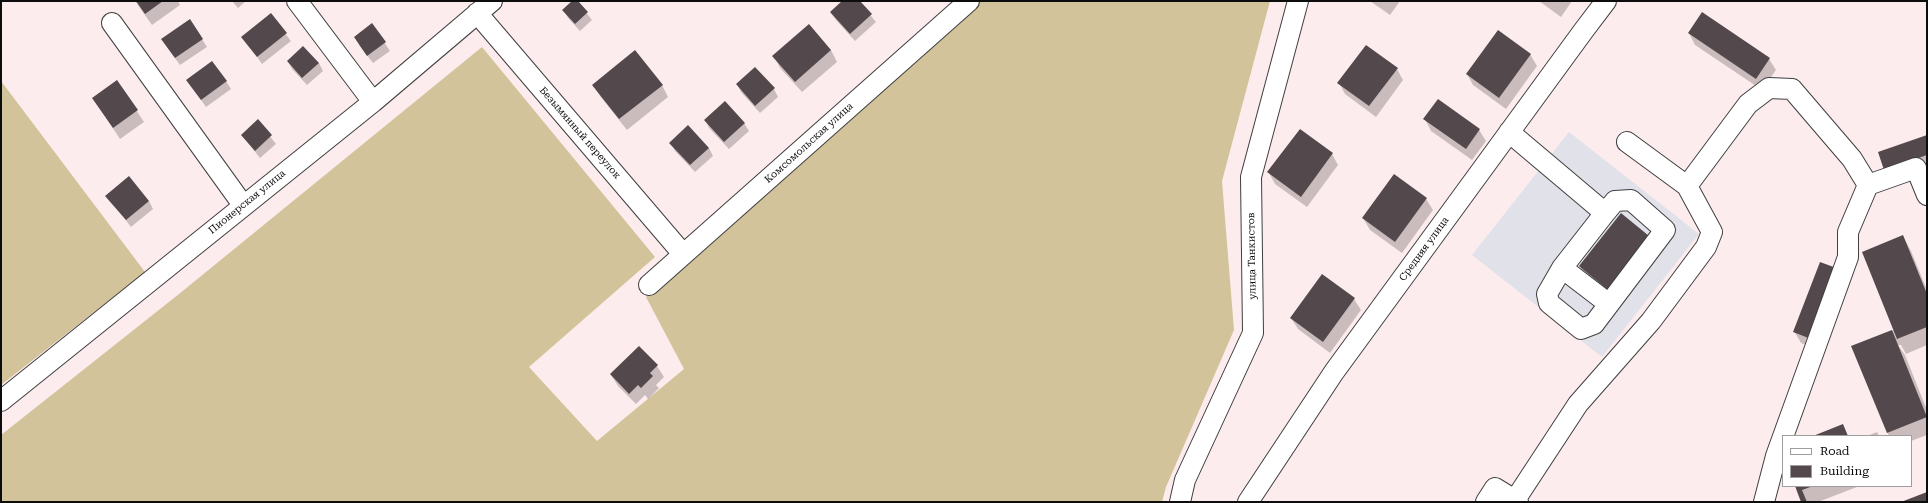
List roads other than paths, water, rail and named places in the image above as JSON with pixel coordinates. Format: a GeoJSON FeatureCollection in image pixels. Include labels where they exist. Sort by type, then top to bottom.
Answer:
{"type":"FeatureCollection","features":[{"type":"Feature","properties":{"kind":"street"},"geometry":{"type":"LineString","coordinates":[[297,1],[373,102]]}},
{"type":"Feature","properties":{"kind":"street","name":"Комсомольская улица"},"geometry":{"type":"LineString","coordinates":[[648,285],[969,1]]}},
{"type":"Feature","properties":{"kind":"street","name":"улица Танкистов"},"geometry":{"type":"LineString","coordinates":[[1180,502],[1185,480],[1253,333],[1251,177],[1298,1]]}},
{"type":"Feature","properties":{"kind":"street","name":"Средняя улица"},"geometry":{"type":"LineString","coordinates":[[1248,502],[1334,372],[1606,1]]}},
{"type":"Feature","properties":{"kind":"street","name":"Пионерская улица"},"geometry":{"type":"LineString","coordinates":[[1,401],[373,102],[484,7]]}},
{"type":"Feature","properties":{"kind":"street","name":"Безымянный переулок"},"geometry":{"type":"LineString","coordinates":[[484,7],[683,254]]}},
{"type":"Feature","properties":{"kind":"street"},"geometry":{"type":"LineString","coordinates":[[112,23],[243,205]]}},
{"type":"Feature","properties":{"kind":"street"},"geometry":{"type":"LineString","coordinates":[[1687,186],[1748,104],[1769,88],[1792,89],[1852,159],[1868,185]]}},
{"type":"Feature","properties":{"kind":"street"},"geometry":{"type":"LineString","coordinates":[[1509,132],[1605,213]]}},
{"type":"Feature","properties":{"kind":"street"},"geometry":{"type":"LineString","coordinates":[[1486,502],[1495,488],[1516,501],[1578,404],[1651,321],[1706,246],[1712,232],[1687,186],[1627,142]]}},
{"type":"Feature","properties":{"kind":"street"},"geometry":{"type":"LineString","coordinates":[[1784,435],[1848,257],[1848,232],[1868,185],[1916,168],[1927,195]]}},
{"type":"Feature","properties":{"kind":"street"},"geometry":{"type":"LineString","coordinates":[[1631,200],[1666,230],[1594,324],[1582,329],[1549,304],[1547,294],[1562,268],[1605,213],[1615,201],[1631,200]]}},
{"type":"Feature","properties":{"kind":"street"},"geometry":{"type":"LineString","coordinates":[[1562,268],[1609,304]]}},
{"type":"Feature","properties":{"kind":"street"},"geometry":{"type":"LineString","coordinates":[[1764,502],[1782,439]]}}]}
